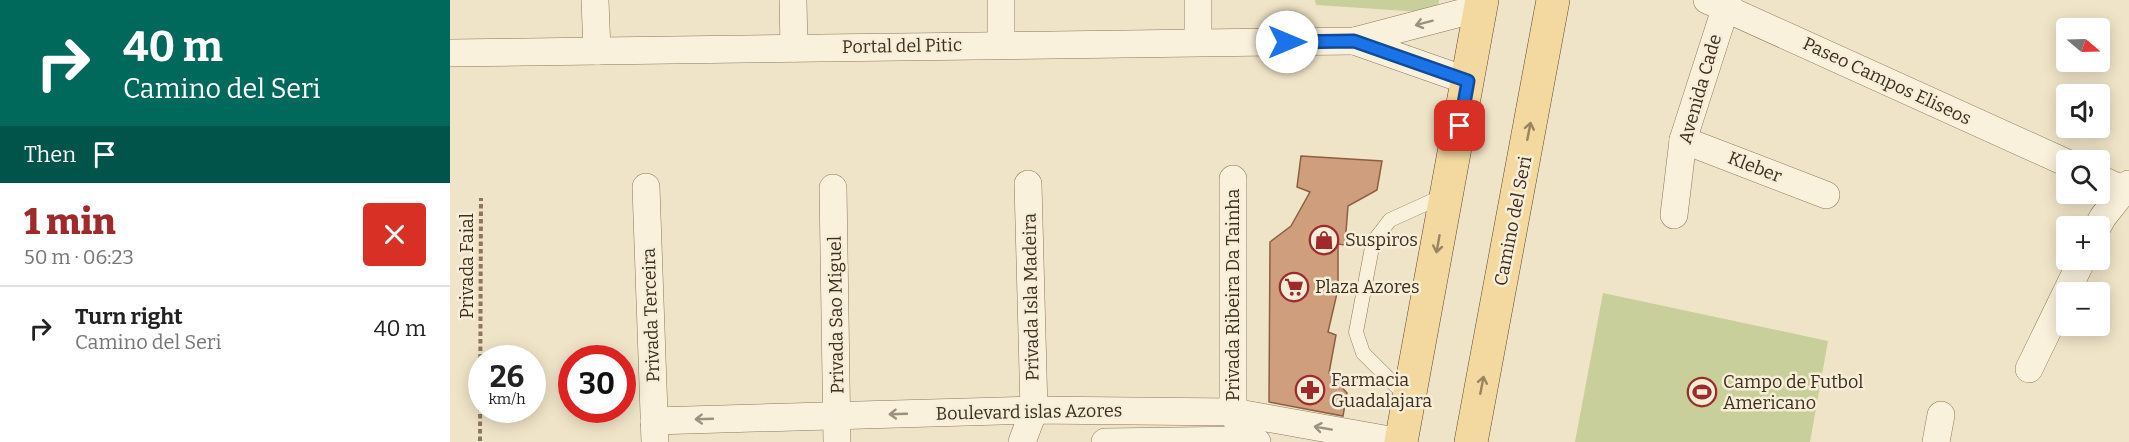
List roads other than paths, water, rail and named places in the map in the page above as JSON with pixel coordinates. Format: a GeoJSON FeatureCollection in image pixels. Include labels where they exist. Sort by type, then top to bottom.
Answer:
{"type":"FeatureCollection","features":[{"type":"Feature","properties":{"kind":"main road","name":"Camino del Seri"},"geometry":{"type":"LineString","coordinates":[[1471,442],[1554,0]]}},
{"type":"Feature","properties":{"kind":"main road"},"geometry":{"type":"LineString","coordinates":[[1401,442],[1481,4]]}},
{"type":"Feature","properties":{"kind":"street"},"geometry":{"type":"LineString","coordinates":[[595,0],[597,51]]}},
{"type":"Feature","properties":{"kind":"street"},"geometry":{"type":"LineString","coordinates":[[793,0],[794,48]]}},
{"type":"Feature","properties":{"kind":"street"},"geometry":{"type":"LineString","coordinates":[[1001,0],[1001,45]]}},
{"type":"Feature","properties":{"kind":"street"},"geometry":{"type":"LineString","coordinates":[[1198,0],[1198,42]]}},
{"type":"Feature","properties":{"kind":"street","name":"Avenida Cade"},"geometry":{"type":"LineString","coordinates":[[1674,215],[1683,140],[1720,2]]}},
{"type":"Feature","properties":{"kind":"street","name":"Paseo Campos Eliseos"},"geometry":{"type":"LineString","coordinates":[[1720,2],[2056,159]]}},
{"type":"Feature","properties":{"kind":"street","name":"Portal del Pitic"},"geometry":{"type":"LineString","coordinates":[[450,53],[1354,41],[1481,4]]}},
{"type":"Feature","properties":{"kind":"street","name":"Portal del Pitic"},"geometry":{"type":"LineString","coordinates":[[1354,41],[1468,81]]}},
{"type":"Feature","properties":{"kind":"street","name":"Kleber"},"geometry":{"type":"LineString","coordinates":[[1683,140],[1826,195]]}},
{"type":"Feature","properties":{"kind":"street","name":"Privada Ribeira Da Tainha"},"geometry":{"type":"LineString","coordinates":[[1233,179],[1233,412]]}},
{"type":"Feature","properties":{"kind":"street"},"geometry":{"type":"LineString","coordinates":[[2104,216],[2128,189],[2110,182]]}},
{"type":"Feature","properties":{"kind":"street","name":"Privada Isla Madeira"},"geometry":{"type":"LineString","coordinates":[[1029,184],[1034,410]]}},
{"type":"Feature","properties":{"kind":"street","name":"Privada Terceira"},"geometry":{"type":"LineString","coordinates":[[646,187],[655,431]]}},
{"type":"Feature","properties":{"kind":"street","name":"Privada Sao Miguel"},"geometry":{"type":"LineString","coordinates":[[833,188],[837,429]]}},
{"type":"Feature","properties":{"kind":"street"},"geometry":{"type":"LineString","coordinates":[[2029,369],[2077,270]]}},
{"type":"Feature","properties":{"kind":"street"},"geometry":{"type":"LineString","coordinates":[[1022,442],[1034,410]]}},
{"type":"Feature","properties":{"kind":"street","name":"Boulevard islas Azores"},"geometry":{"type":"LineString","coordinates":[[655,431],[837,429],[1034,410],[1233,412],[1401,442]]}},
{"type":"Feature","properties":{"kind":"street"},"geometry":{"type":"LineString","coordinates":[[1233,412],[1249,441]]}},
{"type":"Feature","properties":{"kind":"street"},"geometry":{"type":"LineString","coordinates":[[1936,442],[1941,415]]}},
{"type":"Feature","properties":{"kind":"street","name":"Boulevard islas Azores"},"geometry":{"type":"LineString","coordinates":[[1105,442],[1249,441]]}},
{"type":"Feature","properties":{"kind":"lane"},"geometry":{"type":"LineString","coordinates":[[1410,400],[1363,353],[1356,332],[1373,242],[1390,220],[1447,194]]}},
{"type":"Feature","properties":{"kind":"place","name":"Suspiros"},"geometry":{"type":"Point","coordinates":[1324,240]}},
{"type":"Feature","properties":{"kind":"place","name":"Plaza Azores"},"geometry":{"type":"Point","coordinates":[1294,287]}},
{"type":"Feature","properties":{"kind":"place","name":"Farmacia Guadalajara"},"geometry":{"type":"Point","coordinates":[1310,390]}},
{"type":"Feature","properties":{"kind":"place","name":"Campo de Futbol Americano"},"geometry":{"type":"Point","coordinates":[1702,392]}}]}
